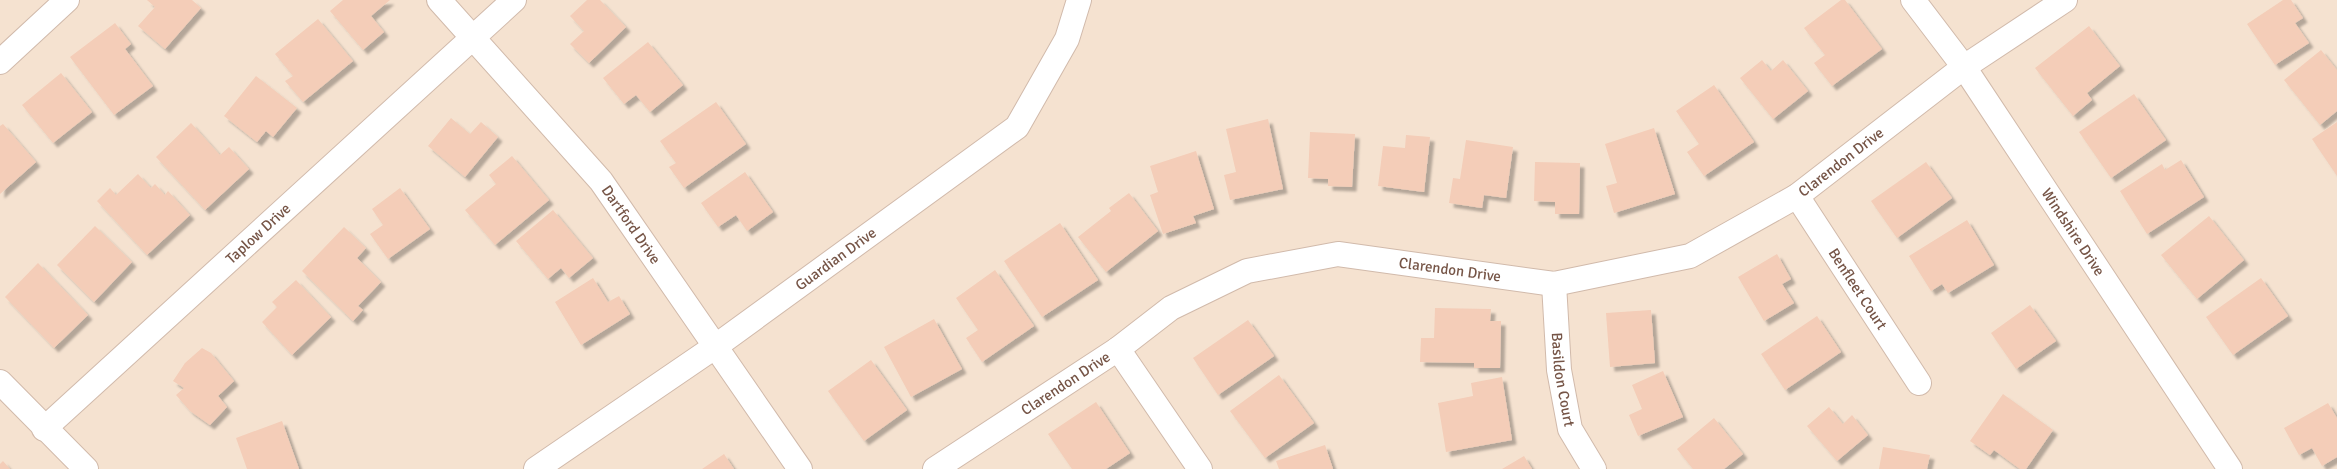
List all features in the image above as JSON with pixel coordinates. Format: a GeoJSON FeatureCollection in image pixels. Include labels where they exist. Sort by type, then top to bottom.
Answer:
{"type":"FeatureCollection","features":[{"type":"Feature","properties":{"kind":"street"},"geometry":{"type":"LineString","coordinates":[[0,62],[67,0]]}},
{"type":"Feature","properties":{"kind":"street","name":"Dartford Drive"},"geometry":{"type":"LineString","coordinates":[[439,0],[601,182],[800,469]]}},
{"type":"Feature","properties":{"kind":"street","name":"Taplow Drive"},"geometry":{"type":"LineString","coordinates":[[44,429],[474,39],[514,0]]}},
{"type":"Feature","properties":{"kind":"street","name":"Guardian Drive"},"geometry":{"type":"LineString","coordinates":[[536,469],[716,346],[1017,127],[1067,39],[1079,0]]}},
{"type":"Feature","properties":{"kind":"street","name":"Windshire Drive"},"geometry":{"type":"LineString","coordinates":[[1913,0],[1964,67],[2230,469]]}},
{"type":"Feature","properties":{"kind":"street","name":"Clarendon Drive"},"geometry":{"type":"LineString","coordinates":[[935,469],[1118,348],[1171,308],[1247,271],[1338,254],[1554,284],[1690,256],[1797,196],[1964,67],[2065,0]]}},
{"type":"Feature","properties":{"kind":"street","name":"Benfleet Court"},"geometry":{"type":"LineString","coordinates":[[1797,196],[1919,383]]}},
{"type":"Feature","properties":{"kind":"street","name":"Basildon Court"},"geometry":{"type":"LineString","coordinates":[[1554,284],[1559,370],[1570,429],[1594,469]]}},
{"type":"Feature","properties":{"kind":"street"},"geometry":{"type":"LineString","coordinates":[[1118,348],[1200,469]]}},
{"type":"Feature","properties":{"kind":"street"},"geometry":{"type":"LineString","coordinates":[[0,382],[44,429],[86,469]]}},
{"type":"Feature","properties":{"kind":"shaded area"},"geometry":{"type":"Polygon","coordinates":[[[0,0],[2337,0],[2337,469],[0,469],[0,0]]]}},
{"type":"Feature","properties":{"kind":"building"},"geometry":{"type":"Polygon","coordinates":[[[147,0],[192,0],[201,8],[165,49],[138,26],[155,7],[147,0]]]}},
{"type":"Feature","properties":{"kind":"building"},"geometry":{"type":"Polygon","coordinates":[[[343,0],[390,0],[371,16],[384,32],[363,50],[330,11],[343,0]]]}},
{"type":"Feature","properties":{"kind":"building"},"geometry":{"type":"Polygon","coordinates":[[[587,0],[600,0],[626,27],[589,63],[570,44],[584,31],[570,16],[587,0]]]}},
{"type":"Feature","properties":{"kind":"building"},"geometry":{"type":"Polygon","coordinates":[[[1841,0],[1845,0],[1882,49],[1832,86],[1814,63],[1825,55],[1804,28],[1841,0]]]}},
{"type":"Feature","properties":{"kind":"building"},"geometry":{"type":"Polygon","coordinates":[[[2283,0],[2291,0],[2303,18],[2295,23],[2309,43],[2275,65],[2247,24],[2283,0]]]}},
{"type":"Feature","properties":{"kind":"building"},"geometry":{"type":"Polygon","coordinates":[[[318,19],[353,61],[303,102],[285,81],[293,76],[275,54],[318,19]]]}},
{"type":"Feature","properties":{"kind":"building"},"geometry":{"type":"Polygon","coordinates":[[[115,23],[131,44],[125,49],[153,86],[114,115],[70,57],[115,23]]]}},
{"type":"Feature","properties":{"kind":"building"},"geometry":{"type":"Polygon","coordinates":[[[2089,26],[2120,66],[2087,93],[2092,100],[2073,116],[2035,68],[2089,26]]]}},
{"type":"Feature","properties":{"kind":"building"},"geometry":{"type":"Polygon","coordinates":[[[648,42],[683,85],[650,112],[636,95],[624,104],[603,78],[648,42]]]}},
{"type":"Feature","properties":{"kind":"building"},"geometry":{"type":"Polygon","coordinates":[[[2321,50],[2337,70],[2337,111],[2320,125],[2284,80],[2321,50]]]}},
{"type":"Feature","properties":{"kind":"building"},"geometry":{"type":"Polygon","coordinates":[[[1762,60],[1771,71],[1783,60],[1808,91],[1773,119],[1740,78],[1762,60]]]}},
{"type":"Feature","properties":{"kind":"building"},"geometry":{"type":"Polygon","coordinates":[[[61,73],[92,112],[53,143],[22,105],[61,73]]]}},
{"type":"Feature","properties":{"kind":"building"},"geometry":{"type":"Polygon","coordinates":[[[256,76],[297,108],[273,137],[266,131],[257,142],[224,116],[256,76]]]}},
{"type":"Feature","properties":{"kind":"building"},"geometry":{"type":"Polygon","coordinates":[[[1714,85],[1754,142],[1704,176],[1687,152],[1699,144],[1676,111],[1714,85]]]}},
{"type":"Feature","properties":{"kind":"building"},"geometry":{"type":"Polygon","coordinates":[[[2134,94],[2166,140],[2111,178],[2079,132],[2134,94]]]}},
{"type":"Feature","properties":{"kind":"building"},"geometry":{"type":"Polygon","coordinates":[[[716,102],[746,144],[684,188],[669,167],[676,163],[660,141],[716,102]]]}},
{"type":"Feature","properties":{"kind":"building"},"geometry":{"type":"Polygon","coordinates":[[[451,118],[470,134],[481,122],[498,137],[465,177],[428,146],[451,118]]]}},
{"type":"Feature","properties":{"kind":"building"},"geometry":{"type":"Polygon","coordinates":[[[1268,119],[1283,189],[1230,200],[1224,175],[1236,172],[1226,129],[1268,119]]]}},
{"type":"Feature","properties":{"kind":"building"},"geometry":{"type":"Polygon","coordinates":[[[2337,122],[2337,176],[2312,139],[2337,122]]]}},
{"type":"Feature","properties":{"kind":"building"},"geometry":{"type":"Polygon","coordinates":[[[191,123],[220,155],[229,147],[249,169],[205,210],[156,157],[191,123]]]}},
{"type":"Feature","properties":{"kind":"building"},"geometry":{"type":"Polygon","coordinates":[[[3,124],[36,162],[0,194],[0,126],[3,124]]]}},
{"type":"Feature","properties":{"kind":"building"},"geometry":{"type":"Polygon","coordinates":[[[1654,128],[1675,194],[1614,213],[1606,186],[1617,183],[1605,144],[1654,128]]]}},
{"type":"Feature","properties":{"kind":"building"},"geometry":{"type":"Polygon","coordinates":[[[1310,132],[1355,134],[1352,187],[1328,186],[1328,179],[1308,178],[1310,132]]]}},
{"type":"Feature","properties":{"kind":"building"},"geometry":{"type":"Polygon","coordinates":[[[1406,135],[1430,137],[1424,192],[1378,186],[1383,146],[1405,148],[1406,135]]]}},
{"type":"Feature","properties":{"kind":"building"},"geometry":{"type":"Polygon","coordinates":[[[1466,140],[1513,147],[1506,198],[1484,195],[1482,208],[1449,203],[1453,178],[1460,179],[1466,140]]]}},
{"type":"Feature","properties":{"kind":"building"},"geometry":{"type":"Polygon","coordinates":[[[1196,151],[1214,209],[1193,216],[1196,223],[1163,234],[1150,195],[1158,192],[1150,166],[1196,151]]]}},
{"type":"Feature","properties":{"kind":"building"},"geometry":{"type":"Polygon","coordinates":[[[512,156],[549,200],[495,245],[465,210],[496,184],[489,175],[512,156]]]}},
{"type":"Feature","properties":{"kind":"building"},"geometry":{"type":"Polygon","coordinates":[[[2181,160],[2204,197],[2147,234],[2120,191],[2162,164],[2165,170],[2181,160]]]}},
{"type":"Feature","properties":{"kind":"building"},"geometry":{"type":"Polygon","coordinates":[[[1535,162],[1580,163],[1579,214],[1555,214],[1555,202],[1534,201],[1535,162]]]}},
{"type":"Feature","properties":{"kind":"building"},"geometry":{"type":"Polygon","coordinates":[[[1926,162],[1952,198],[1897,238],[1871,201],[1926,162]]]}},
{"type":"Feature","properties":{"kind":"building"},"geometry":{"type":"Polygon","coordinates":[[[745,172],[773,212],[747,231],[736,215],[718,227],[701,203],[745,172]]]}},
{"type":"Feature","properties":{"kind":"building"},"geometry":{"type":"Polygon","coordinates":[[[138,174],[151,188],[155,184],[165,195],[168,191],[190,215],[147,255],[97,201],[110,188],[116,195],[138,174]]]}},
{"type":"Feature","properties":{"kind":"building"},"geometry":{"type":"Polygon","coordinates":[[[400,188],[430,229],[388,259],[370,234],[383,225],[372,209],[400,188]]]}},
{"type":"Feature","properties":{"kind":"building"},"geometry":{"type":"Polygon","coordinates":[[[1129,193],[1158,231],[1106,272],[1078,237],[1111,211],[1109,208],[1129,193]]]}},
{"type":"Feature","properties":{"kind":"building"},"geometry":{"type":"Polygon","coordinates":[[[553,210],[593,258],[569,278],[561,268],[548,279],[516,241],[553,210]]]}},
{"type":"Feature","properties":{"kind":"building"},"geometry":{"type":"Polygon","coordinates":[[[2209,216],[2244,260],[2197,299],[2161,255],[2209,216]]]}},
{"type":"Feature","properties":{"kind":"building"},"geometry":{"type":"Polygon","coordinates":[[[1967,220],[1994,265],[1948,293],[1942,284],[1931,291],[1909,256],[1967,220]]]}},
{"type":"Feature","properties":{"kind":"building"},"geometry":{"type":"Polygon","coordinates":[[[1060,223],[1098,280],[1042,317],[1004,261],[1060,223]]]}},
{"type":"Feature","properties":{"kind":"building"},"geometry":{"type":"Polygon","coordinates":[[[95,226],[132,262],[94,302],[57,265],[95,226]]]}},
{"type":"Feature","properties":{"kind":"building"},"geometry":{"type":"Polygon","coordinates":[[[344,227],[366,248],[357,258],[381,282],[358,306],[363,310],[353,321],[302,271],[344,227]]]}},
{"type":"Feature","properties":{"kind":"building"},"geometry":{"type":"Polygon","coordinates":[[[1777,254],[1791,279],[1782,284],[1794,303],[1764,321],[1738,277],[1777,254]]]}},
{"type":"Feature","properties":{"kind":"building"},"geometry":{"type":"Polygon","coordinates":[[[38,263],[88,315],[54,348],[5,297],[38,263]]]}},
{"type":"Feature","properties":{"kind":"building"},"geometry":{"type":"Polygon","coordinates":[[[995,270],[1034,326],[982,362],[966,338],[978,330],[956,298],[995,270]]]}},
{"type":"Feature","properties":{"kind":"building"},"geometry":{"type":"Polygon","coordinates":[[[593,278],[608,302],[619,296],[630,314],[581,345],[555,302],[593,278]]]}},
{"type":"Feature","properties":{"kind":"building"},"geometry":{"type":"Polygon","coordinates":[[[2261,278],[2288,316],[2233,355],[2206,317],[2261,278]]]}},
{"type":"Feature","properties":{"kind":"building"},"geometry":{"type":"Polygon","coordinates":[[[296,280],[331,317],[292,355],[262,322],[277,307],[272,302],[296,280]]]}},
{"type":"Feature","properties":{"kind":"building"},"geometry":{"type":"Polygon","coordinates":[[[2030,305],[2056,341],[2016,369],[1991,333],[2030,305]]]}},
{"type":"Feature","properties":{"kind":"building"},"geometry":{"type":"Polygon","coordinates":[[[1435,308],[1491,309],[1490,321],[1501,321],[1500,368],[1474,368],[1474,363],[1420,362],[1421,338],[1434,338],[1435,308]]]}},
{"type":"Feature","properties":{"kind":"building"},"geometry":{"type":"Polygon","coordinates":[[[1651,310],[1655,363],[1610,367],[1606,313],[1651,310]]]}},
{"type":"Feature","properties":{"kind":"building"},"geometry":{"type":"Polygon","coordinates":[[[1817,316],[1841,352],[1785,390],[1761,354],[1817,316]]]}},
{"type":"Feature","properties":{"kind":"building"},"geometry":{"type":"Polygon","coordinates":[[[934,319],[962,369],[911,397],[884,347],[934,319]]]}},
{"type":"Feature","properties":{"kind":"building"},"geometry":{"type":"Polygon","coordinates":[[[1248,320],[1274,356],[1218,395],[1193,358],[1248,320]]]}},
{"type":"Feature","properties":{"kind":"building"},"geometry":{"type":"Polygon","coordinates":[[[202,348],[211,353],[234,381],[218,396],[227,407],[210,425],[190,411],[176,395],[184,388],[173,381],[185,363],[202,348]]]}},
{"type":"Feature","properties":{"kind":"building"},"geometry":{"type":"Polygon","coordinates":[[[871,360],[907,410],[864,441],[828,391],[871,360]]]}},
{"type":"Feature","properties":{"kind":"building"},"geometry":{"type":"Polygon","coordinates":[[[1663,371],[1683,417],[1638,436],[1629,415],[1642,409],[1632,385],[1663,371]]]}},
{"type":"Feature","properties":{"kind":"building"},"geometry":{"type":"Polygon","coordinates":[[[1279,375],[1314,423],[1265,458],[1230,411],[1279,375]]]}},
{"type":"Feature","properties":{"kind":"building"},"geometry":{"type":"Polygon","coordinates":[[[1502,377],[1512,440],[1446,452],[1438,403],[1473,396],[1471,383],[1502,377]]]}},
{"type":"Feature","properties":{"kind":"building"},"geometry":{"type":"Polygon","coordinates":[[[2003,394],[2053,430],[2026,469],[2020,469],[1994,450],[1990,455],[1970,441],[2003,394]]]}},
{"type":"Feature","properties":{"kind":"building"},"geometry":{"type":"Polygon","coordinates":[[[1096,402],[1130,453],[1106,469],[1072,469],[1048,434],[1096,402]]]}},
{"type":"Feature","properties":{"kind":"building"},"geometry":{"type":"Polygon","coordinates":[[[2328,403],[2337,418],[2337,457],[2322,466],[2312,448],[2299,455],[2284,428],[2328,403]]]}},
{"type":"Feature","properties":{"kind":"building"},"geometry":{"type":"Polygon","coordinates":[[[1829,407],[1843,424],[1852,415],[1868,435],[1837,461],[1807,426],[1829,407]]]}},
{"type":"Feature","properties":{"kind":"building"},"geometry":{"type":"Polygon","coordinates":[[[1714,418],[1743,454],[1724,469],[1693,469],[1677,449],[1714,418]]]}},
{"type":"Feature","properties":{"kind":"building"},"geometry":{"type":"Polygon","coordinates":[[[282,421],[299,469],[247,469],[236,438],[282,421]]]}},
{"type":"Feature","properties":{"kind":"building"},"geometry":{"type":"Polygon","coordinates":[[[1325,445],[1333,469],[1279,469],[1276,461],[1325,445]]]}},
{"type":"Feature","properties":{"kind":"building"},"geometry":{"type":"Polygon","coordinates":[[[1883,447],[1930,455],[1927,469],[1879,469],[1883,447]]]}},
{"type":"Feature","properties":{"kind":"building"},"geometry":{"type":"Polygon","coordinates":[[[724,454],[734,469],[702,469],[724,454]]]}},
{"type":"Feature","properties":{"kind":"building"},"geometry":{"type":"Polygon","coordinates":[[[1524,456],[1532,469],[1502,469],[1524,456]]]}},
{"type":"Feature","properties":{"kind":"building"},"geometry":{"type":"Polygon","coordinates":[[[3,461],[10,469],[0,469],[0,464],[3,461]]]}}]}
